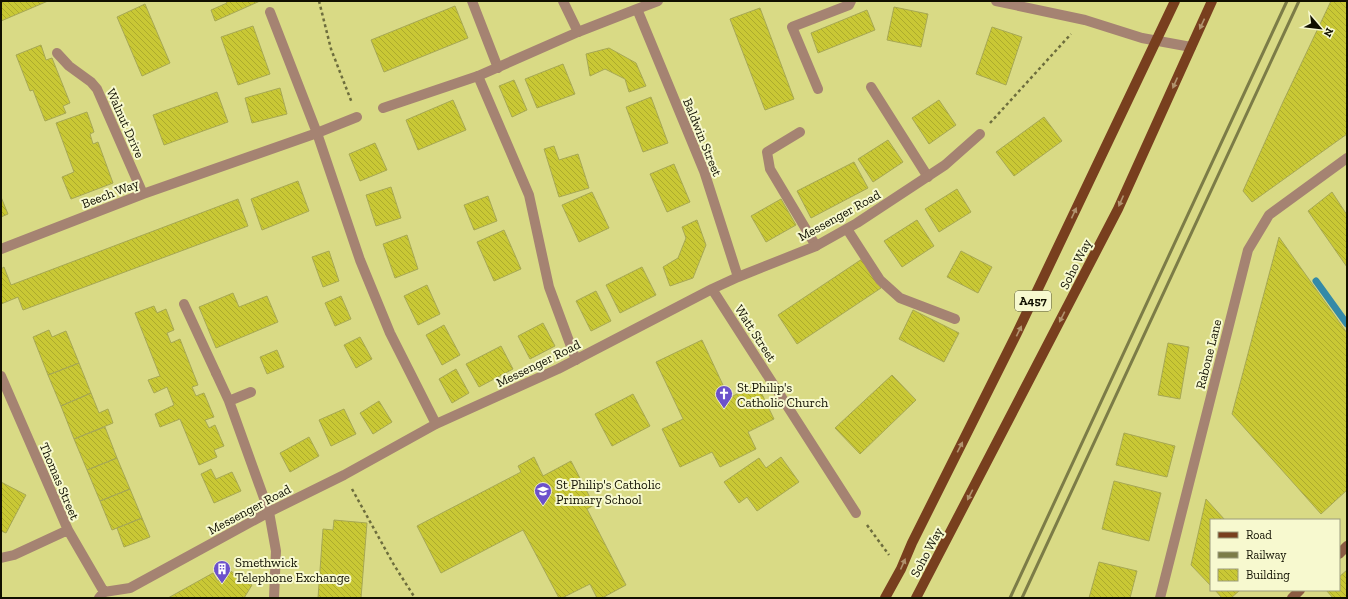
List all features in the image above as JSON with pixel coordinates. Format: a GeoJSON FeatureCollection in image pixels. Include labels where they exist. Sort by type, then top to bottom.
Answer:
{"type":"FeatureCollection","features":[{"type":"Feature","properties":{"kind":"main road","name":"Soho Way"},"geometry":{"type":"LineString","coordinates":[[884,598],[901,569],[912,543],[1021,326],[1175,1]]}},
{"type":"Feature","properties":{"kind":"main road","name":"Soho Way"},"geometry":{"type":"LineString","coordinates":[[916,598],[1118,209],[1212,1]]}},
{"type":"Feature","properties":{"kind":"street"},"geometry":{"type":"LineString","coordinates":[[472,1],[501,66]]}},
{"type":"Feature","properties":{"kind":"street"},"geometry":{"type":"LineString","coordinates":[[563,1],[578,32]]}},
{"type":"Feature","properties":{"kind":"street"},"geometry":{"type":"LineString","coordinates":[[383,108],[478,76],[578,32],[658,1]]}},
{"type":"Feature","properties":{"kind":"street"},"geometry":{"type":"LineString","coordinates":[[818,88],[792,27],[849,5],[851,1]]}},
{"type":"Feature","properties":{"kind":"street"},"geometry":{"type":"LineString","coordinates":[[996,1],[1085,20],[1142,38],[1191,47]]}},
{"type":"Feature","properties":{"kind":"street","name":"Baldwin Street"},"geometry":{"type":"LineString","coordinates":[[637,9],[704,171],[738,277]]}},
{"type":"Feature","properties":{"kind":"street"},"geometry":{"type":"LineString","coordinates":[[270,12],[317,133],[360,260],[390,333],[436,424]]}},
{"type":"Feature","properties":{"kind":"street","name":"Walnut Drive"},"geometry":{"type":"LineString","coordinates":[[57,53],[69,66],[91,82],[97,89],[143,194]]}},
{"type":"Feature","properties":{"kind":"street"},"geometry":{"type":"LineString","coordinates":[[478,76],[529,195],[549,286],[576,360]]}},
{"type":"Feature","properties":{"kind":"street"},"geometry":{"type":"LineString","coordinates":[[871,87],[928,177]]}},
{"type":"Feature","properties":{"kind":"street","name":"Beech Way"},"geometry":{"type":"LineString","coordinates":[[1,249],[143,194],[317,133],[357,117]]}},
{"type":"Feature","properties":{"kind":"street"},"geometry":{"type":"LineString","coordinates":[[800,132],[767,152],[770,169],[816,246]]}},
{"type":"Feature","properties":{"kind":"street","name":"Messenger Road"},"geometry":{"type":"LineString","coordinates":[[101,595],[130,588],[269,512],[344,475],[436,424],[558,369],[712,289],[816,246],[846,229],[928,177],[945,165],[980,134]]}},
{"type":"Feature","properties":{"kind":"street","name":"Rabone Lane"},"geometry":{"type":"LineString","coordinates":[[1160,598],[1248,250],[1269,215],[1347,158]]}},
{"type":"Feature","properties":{"kind":"street"},"geometry":{"type":"LineString","coordinates":[[846,229],[880,280],[900,298],[955,319]]}},
{"type":"Feature","properties":{"kind":"street","name":"Watt Street"},"geometry":{"type":"LineString","coordinates":[[712,289],[856,513]]}},
{"type":"Feature","properties":{"kind":"street"},"geometry":{"type":"LineString","coordinates":[[184,304],[229,401],[269,512],[276,551],[274,598]]}},
{"type":"Feature","properties":{"kind":"street","name":"Thomas Street"},"geometry":{"type":"LineString","coordinates":[[1,376],[68,530],[101,595]]}},
{"type":"Feature","properties":{"kind":"street"},"geometry":{"type":"LineString","coordinates":[[229,401],[250,392]]}},
{"type":"Feature","properties":{"kind":"street"},"geometry":{"type":"LineString","coordinates":[[1,558],[14,555],[68,530]]}},
{"type":"Feature","properties":{"kind":"path"},"geometry":{"type":"LineString","coordinates":[[319,1],[331,49],[357,117]]}},
{"type":"Feature","properties":{"kind":"path"},"geometry":{"type":"LineString","coordinates":[[980,134],[1085,20]]}},
{"type":"Feature","properties":{"kind":"path"},"geometry":{"type":"LineString","coordinates":[[344,475],[394,565],[415,598]]}},
{"type":"Feature","properties":{"kind":"path"},"geometry":{"type":"LineString","coordinates":[[856,513],[901,569]]}},
{"type":"Feature","properties":{"kind":"building"},"geometry":{"type":"Polygon","coordinates":[[[1,1],[48,1],[1,21],[1,1]]]}},
{"type":"Feature","properties":{"kind":"building"},"geometry":{"type":"Polygon","coordinates":[[[226,1],[260,1],[215,21],[211,10],[227,3],[226,1]]]}},
{"type":"Feature","properties":{"kind":"building"},"geometry":{"type":"Polygon","coordinates":[[[1331,1],[1347,1],[1347,134],[1252,202],[1243,191],[1331,1]]]}},
{"type":"Feature","properties":{"kind":"building"},"geometry":{"type":"Polygon","coordinates":[[[145,4],[170,63],[142,76],[117,17],[145,4]]]}},
{"type":"Feature","properties":{"kind":"building"},"geometry":{"type":"Polygon","coordinates":[[[455,6],[468,38],[384,72],[371,40],[455,6]]]}},
{"type":"Feature","properties":{"kind":"building"},"geometry":{"type":"Polygon","coordinates":[[[894,7],[928,14],[921,47],[887,40],[894,7]]]}},
{"type":"Feature","properties":{"kind":"building"},"geometry":{"type":"Polygon","coordinates":[[[760,8],[794,99],[765,110],[730,19],[760,8]]]}},
{"type":"Feature","properties":{"kind":"building"},"geometry":{"type":"Polygon","coordinates":[[[867,10],[875,30],[818,53],[811,33],[867,10]]]}},
{"type":"Feature","properties":{"kind":"building"},"geometry":{"type":"Polygon","coordinates":[[[253,26],[270,74],[238,85],[221,37],[253,26]]]}},
{"type":"Feature","properties":{"kind":"building"},"geometry":{"type":"Polygon","coordinates":[[[992,27],[1022,37],[1006,85],[976,74],[992,27]]]}},
{"type":"Feature","properties":{"kind":"building"},"geometry":{"type":"Polygon","coordinates":[[[41,45],[46,60],[52,58],[70,103],[63,106],[66,113],[45,121],[33,90],[30,91],[16,55],[41,45]]]}},
{"type":"Feature","properties":{"kind":"building"},"geometry":{"type":"Polygon","coordinates":[[[609,48],[636,63],[646,86],[629,92],[625,79],[605,69],[590,76],[586,54],[609,48]]]}},
{"type":"Feature","properties":{"kind":"building"},"geometry":{"type":"Polygon","coordinates":[[[563,64],[575,94],[537,108],[525,79],[563,64]]]}},
{"type":"Feature","properties":{"kind":"building"},"geometry":{"type":"Polygon","coordinates":[[[514,80],[527,110],[512,117],[499,86],[514,80]]]}},
{"type":"Feature","properties":{"kind":"building"},"geometry":{"type":"Polygon","coordinates":[[[280,88],[287,114],[252,123],[245,98],[280,88]]]}},
{"type":"Feature","properties":{"kind":"building"},"geometry":{"type":"Polygon","coordinates":[[[217,92],[228,122],[164,145],[153,115],[217,92]]]}},
{"type":"Feature","properties":{"kind":"building"},"geometry":{"type":"Polygon","coordinates":[[[651,97],[668,143],[643,152],[626,107],[651,97]]]}},
{"type":"Feature","properties":{"kind":"building"},"geometry":{"type":"Polygon","coordinates":[[[453,100],[466,130],[418,150],[406,120],[453,100]]]}},
{"type":"Feature","properties":{"kind":"building"},"geometry":{"type":"Polygon","coordinates":[[[939,100],[956,125],[929,144],[912,118],[939,100]]]}},
{"type":"Feature","properties":{"kind":"building"},"geometry":{"type":"Polygon","coordinates":[[[87,112],[94,132],[90,134],[93,144],[98,142],[113,183],[71,199],[62,177],[74,172],[56,123],[87,112]]]}},
{"type":"Feature","properties":{"kind":"building"},"geometry":{"type":"Polygon","coordinates":[[[1044,117],[1062,141],[1014,176],[996,152],[1044,117]]]}},
{"type":"Feature","properties":{"kind":"building"},"geometry":{"type":"Polygon","coordinates":[[[888,140],[903,162],[873,182],[858,159],[888,140]]]}},
{"type":"Feature","properties":{"kind":"building"},"geometry":{"type":"Polygon","coordinates":[[[375,143],[387,170],[360,181],[349,154],[375,143]]]}},
{"type":"Feature","properties":{"kind":"building"},"geometry":{"type":"Polygon","coordinates":[[[554,146],[559,160],[578,154],[589,188],[559,197],[544,149],[554,146]]]}},
{"type":"Feature","properties":{"kind":"building"},"geometry":{"type":"Polygon","coordinates":[[[854,162],[868,188],[811,218],[797,191],[854,162]]]}},
{"type":"Feature","properties":{"kind":"building"},"geometry":{"type":"Polygon","coordinates":[[[674,164],[690,202],[667,212],[650,174],[674,164]]]}},
{"type":"Feature","properties":{"kind":"building"},"geometry":{"type":"Polygon","coordinates":[[[298,181],[309,211],[262,230],[251,199],[298,181]]]}},
{"type":"Feature","properties":{"kind":"building"},"geometry":{"type":"Polygon","coordinates":[[[391,187],[401,218],[376,226],[366,195],[391,187]]]}},
{"type":"Feature","properties":{"kind":"building"},"geometry":{"type":"Polygon","coordinates":[[[957,189],[971,212],[939,232],[925,209],[957,189]]]}},
{"type":"Feature","properties":{"kind":"building"},"geometry":{"type":"Polygon","coordinates":[[[592,192],[609,228],[579,242],[562,205],[592,192]]]}},
{"type":"Feature","properties":{"kind":"building"},"geometry":{"type":"Polygon","coordinates":[[[1332,192],[1347,215],[1347,267],[1308,211],[1332,192]]]}},
{"type":"Feature","properties":{"kind":"building"},"geometry":{"type":"Polygon","coordinates":[[[488,196],[497,221],[474,230],[464,205],[488,196]]]}},
{"type":"Feature","properties":{"kind":"building"},"geometry":{"type":"Polygon","coordinates":[[[1,197],[8,214],[1,217],[1,197]]]}},
{"type":"Feature","properties":{"kind":"building"},"geometry":{"type":"Polygon","coordinates":[[[238,199],[248,226],[23,310],[18,297],[1,304],[1,269],[4,267],[11,285],[238,199]]]}},
{"type":"Feature","properties":{"kind":"building"},"geometry":{"type":"Polygon","coordinates":[[[781,199],[796,225],[766,242],[751,216],[781,199]]]}},
{"type":"Feature","properties":{"kind":"building"},"geometry":{"type":"Polygon","coordinates":[[[697,220],[706,245],[693,278],[670,286],[663,267],[678,258],[686,238],[682,227],[697,220]]]}},
{"type":"Feature","properties":{"kind":"building"},"geometry":{"type":"Polygon","coordinates":[[[917,220],[934,246],[902,267],[884,241],[917,220]]]}},
{"type":"Feature","properties":{"kind":"building"},"geometry":{"type":"Polygon","coordinates":[[[504,230],[521,269],[494,281],[477,242],[504,230]]]}},
{"type":"Feature","properties":{"kind":"building"},"geometry":{"type":"Polygon","coordinates":[[[407,235],[418,269],[395,278],[383,244],[407,235]]]}},
{"type":"Feature","properties":{"kind":"building"},"geometry":{"type":"Polygon","coordinates":[[[1279,237],[1347,333],[1347,490],[1321,514],[1232,414],[1279,237]]]}},
{"type":"Feature","properties":{"kind":"building"},"geometry":{"type":"Polygon","coordinates":[[[329,251],[339,281],[323,287],[312,257],[329,251]]]}},
{"type":"Feature","properties":{"kind":"building"},"geometry":{"type":"Polygon","coordinates":[[[961,251],[992,267],[978,293],[947,277],[961,251]]]}},
{"type":"Feature","properties":{"kind":"building"},"geometry":{"type":"Polygon","coordinates":[[[862,259],[881,288],[797,344],[778,315],[862,259]]]}},
{"type":"Feature","properties":{"kind":"building"},"geometry":{"type":"Polygon","coordinates":[[[642,267],[656,295],[620,313],[606,285],[642,267]]]}},
{"type":"Feature","properties":{"kind":"building"},"geometry":{"type":"Polygon","coordinates":[[[427,285],[440,314],[418,325],[404,296],[427,285]]]}},
{"type":"Feature","properties":{"kind":"building"},"geometry":{"type":"Polygon","coordinates":[[[596,291],[611,321],[591,331],[576,301],[596,291]]]}},
{"type":"Feature","properties":{"kind":"building"},"geometry":{"type":"Polygon","coordinates":[[[233,293],[239,307],[267,296],[278,322],[216,348],[199,307],[233,293]]]}},
{"type":"Feature","properties":{"kind":"building"},"geometry":{"type":"Polygon","coordinates":[[[341,296],[351,319],[335,326],[325,303],[341,296]]]}},
{"type":"Feature","properties":{"kind":"building"},"geometry":{"type":"Polygon","coordinates":[[[154,306],[157,313],[166,309],[174,330],[167,333],[171,343],[180,339],[198,385],[192,387],[196,396],[204,393],[214,417],[205,420],[209,428],[215,425],[224,446],[214,450],[217,457],[199,465],[180,419],[160,427],[155,414],[174,405],[167,387],[154,393],[148,380],[160,376],[135,313],[154,306]]]}},
{"type":"Feature","properties":{"kind":"building"},"geometry":{"type":"Polygon","coordinates":[[[913,310],[959,333],[944,362],[899,339],[913,310]]]}},
{"type":"Feature","properties":{"kind":"building"},"geometry":{"type":"Polygon","coordinates":[[[543,323],[555,346],[530,359],[518,336],[543,323]]]}},
{"type":"Feature","properties":{"kind":"building"},"geometry":{"type":"Polygon","coordinates":[[[444,325],[460,355],[442,365],[426,335],[444,325]]]}},
{"type":"Feature","properties":{"kind":"building"},"geometry":{"type":"Polygon","coordinates":[[[49,330],[52,337],[66,331],[79,363],[48,375],[33,337],[49,330]]]}},
{"type":"Feature","properties":{"kind":"building"},"geometry":{"type":"Polygon","coordinates":[[[360,337],[372,359],[356,368],[344,345],[360,337]]]}},
{"type":"Feature","properties":{"kind":"building","name":"St.Philip's Catholic Church"},"geometry":{"type":"Polygon","coordinates":[[[702,340],[729,398],[757,384],[774,419],[748,432],[756,449],[720,467],[712,452],[680,467],[662,429],[683,419],[656,362],[702,340]]]}},
{"type":"Feature","properties":{"kind":"building"},"geometry":{"type":"Polygon","coordinates":[[[1168,343],[1189,347],[1180,399],[1158,395],[1168,343]]]}},
{"type":"Feature","properties":{"kind":"building"},"geometry":{"type":"Polygon","coordinates":[[[501,346],[513,369],[479,387],[466,364],[501,346]]]}},
{"type":"Feature","properties":{"kind":"building"},"geometry":{"type":"Polygon","coordinates":[[[277,350],[284,367],[267,374],[260,357],[277,350]]]}},
{"type":"Feature","properties":{"kind":"building"},"geometry":{"type":"Polygon","coordinates":[[[79,363],[91,393],[61,406],[48,375],[79,363]]]}},
{"type":"Feature","properties":{"kind":"building"},"geometry":{"type":"Polygon","coordinates":[[[456,369],[469,393],[452,403],[439,379],[456,369]]]}},
{"type":"Feature","properties":{"kind":"building"},"geometry":{"type":"Polygon","coordinates":[[[892,375],[916,400],[860,454],[835,428],[892,375]]]}},
{"type":"Feature","properties":{"kind":"building"},"geometry":{"type":"Polygon","coordinates":[[[91,393],[99,413],[108,409],[113,423],[74,439],[61,406],[91,393]]]}},
{"type":"Feature","properties":{"kind":"building"},"geometry":{"type":"Polygon","coordinates":[[[633,394],[650,426],[612,446],[595,414],[633,394]]]}},
{"type":"Feature","properties":{"kind":"building"},"geometry":{"type":"Polygon","coordinates":[[[379,401],[392,422],[373,434],[360,413],[379,401]]]}},
{"type":"Feature","properties":{"kind":"building"},"geometry":{"type":"Polygon","coordinates":[[[344,409],[356,434],[331,446],[319,420],[344,409]]]}},
{"type":"Feature","properties":{"kind":"building"},"geometry":{"type":"Polygon","coordinates":[[[105,427],[117,458],[87,470],[74,439],[105,427]]]}},
{"type":"Feature","properties":{"kind":"building"},"geometry":{"type":"Polygon","coordinates":[[[1124,433],[1175,446],[1167,477],[1116,465],[1124,433]]]}},
{"type":"Feature","properties":{"kind":"building"},"geometry":{"type":"Polygon","coordinates":[[[309,437],[319,456],[290,472],[280,453],[309,437]]]}},
{"type":"Feature","properties":{"kind":"building"},"geometry":{"type":"Polygon","coordinates":[[[534,457],[543,476],[571,461],[594,505],[587,509],[626,585],[602,598],[597,598],[590,584],[562,598],[559,598],[523,530],[441,573],[417,526],[521,472],[518,466],[534,457]]]}},
{"type":"Feature","properties":{"kind":"building"},"geometry":{"type":"Polygon","coordinates":[[[781,457],[799,482],[757,511],[747,497],[739,503],[724,482],[759,458],[766,468],[781,457]]]}},
{"type":"Feature","properties":{"kind":"building"},"geometry":{"type":"Polygon","coordinates":[[[117,458],[130,489],[100,501],[87,470],[117,458]]]}},
{"type":"Feature","properties":{"kind":"building"},"geometry":{"type":"Polygon","coordinates":[[[211,469],[216,479],[232,472],[241,491],[214,503],[201,474],[211,469]]]}},
{"type":"Feature","properties":{"kind":"building"},"geometry":{"type":"Polygon","coordinates":[[[1114,481],[1161,493],[1149,541],[1102,529],[1114,481]]]}},
{"type":"Feature","properties":{"kind":"building"},"geometry":{"type":"Polygon","coordinates":[[[1,482],[26,495],[6,533],[1,531],[1,482]]]}},
{"type":"Feature","properties":{"kind":"building"},"geometry":{"type":"Polygon","coordinates":[[[130,489],[142,518],[112,530],[100,501],[130,489]]]}},
{"type":"Feature","properties":{"kind":"building"},"geometry":{"type":"Polygon","coordinates":[[[1206,499],[1224,519],[1210,519],[1210,585],[1191,565],[1206,499]]]}},
{"type":"Feature","properties":{"kind":"building"},"geometry":{"type":"Polygon","coordinates":[[[142,518],[150,537],[124,547],[117,528],[142,518]]]}},
{"type":"Feature","properties":{"kind":"building"},"geometry":{"type":"Polygon","coordinates":[[[334,520],[367,523],[361,598],[318,598],[323,529],[333,530],[334,520]]]}},
{"type":"Feature","properties":{"kind":"building"},"geometry":{"type":"Polygon","coordinates":[[[1099,562],[1137,571],[1130,598],[1089,598],[1099,562]]]}},
{"type":"Feature","properties":{"kind":"building","name":"Smethwick Telephone Exchange"},"geometry":{"type":"Polygon","coordinates":[[[229,570],[252,585],[244,598],[168,598],[213,573],[217,580],[221,582],[229,570]]]}},
{"type":"Feature","properties":{"kind":"building"},"geometry":{"type":"Polygon","coordinates":[[[1347,570],[1347,598],[1333,598],[1327,591],[1340,591],[1340,576],[1347,570]]]}},
{"type":"Feature","properties":{"kind":"building"},"geometry":{"type":"Polygon","coordinates":[[[1216,591],[1239,591],[1231,598],[1222,598],[1216,591]]]}},
{"type":"Feature","properties":{"kind":"waterway"},"geometry":{"type":"LineString","coordinates":[[1316,281],[1347,324]]}},
{"type":"Feature","properties":{"kind":"railway"},"geometry":{"type":"LineString","coordinates":[[1010,598],[1287,1]]}},
{"type":"Feature","properties":{"kind":"railway"},"geometry":{"type":"LineString","coordinates":[[1022,598],[1299,1]]}},
{"type":"Feature","properties":{"kind":"place","name":"St.Philip's Catholic Church"},"geometry":{"type":"Point","coordinates":[724,409]}},
{"type":"Feature","properties":{"kind":"place","name":"St Philip's Catholic Primary School"},"geometry":{"type":"Point","coordinates":[543,506]}},
{"type":"Feature","properties":{"kind":"place","name":"Smethwick Telephone Exchange"},"geometry":{"type":"Point","coordinates":[222,584]}}]}
